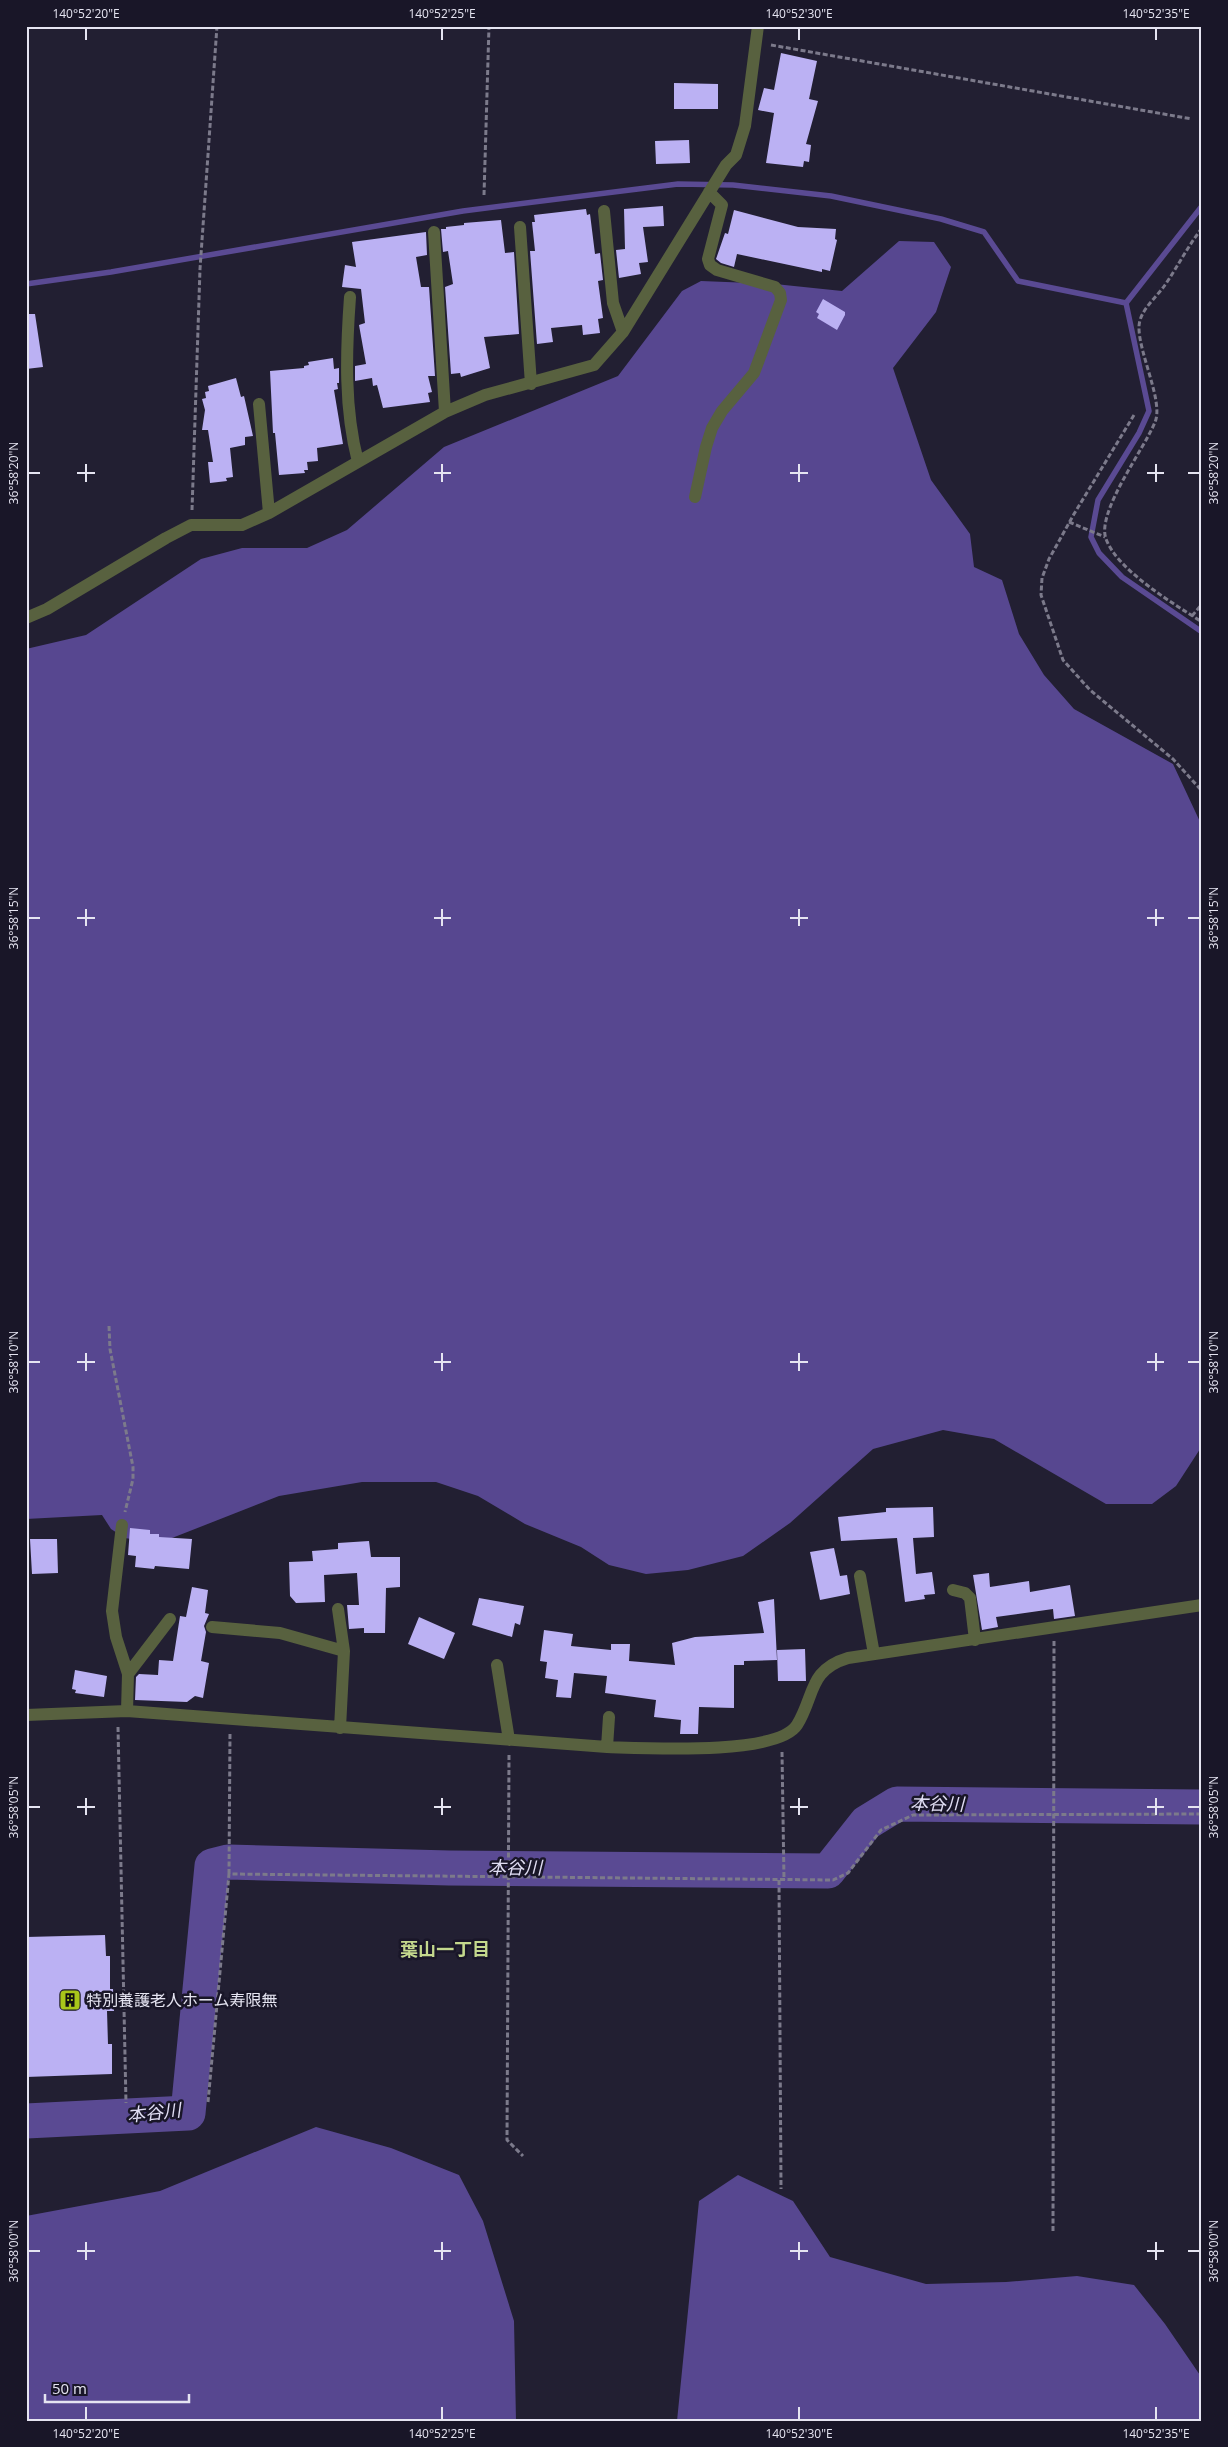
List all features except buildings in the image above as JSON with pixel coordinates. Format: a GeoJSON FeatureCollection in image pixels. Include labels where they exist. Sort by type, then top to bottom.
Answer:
{"type":"FeatureCollection","features":[{"type":"Feature","properties":{"kind":"street"},"geometry":{"type":"LineString","coordinates":[[26,618],[48,609],[191,525],[242,525],[269,513],[445,412],[485,395],[532,384],[594,365],[623,332],[726,165],[736,156],[745,126],[758,26]]}},
{"type":"Feature","properties":{"kind":"street"},"geometry":{"type":"LineString","coordinates":[[695,497],[712,428],[722,410],[754,373],[781,300],[780,293],[775,287],[717,270],[710,265],[708,258],[722,205],[709,192]]}},
{"type":"Feature","properties":{"kind":"street"},"geometry":{"type":"LineString","coordinates":[[604,210],[613,303],[623,332]]}},
{"type":"Feature","properties":{"kind":"street"},"geometry":{"type":"LineString","coordinates":[[520,226],[532,384]]}},
{"type":"Feature","properties":{"kind":"street"},"geometry":{"type":"LineString","coordinates":[[434,232],[445,412]]}},
{"type":"Feature","properties":{"kind":"street"},"geometry":{"type":"LineString","coordinates":[[350,297],[347,379],[353,442],[358,462]]}},
{"type":"Feature","properties":{"kind":"street"},"geometry":{"type":"LineString","coordinates":[[259,404],[269,513]]}},
{"type":"Feature","properties":{"kind":"street"},"geometry":{"type":"LineString","coordinates":[[122,1525],[112,1611],[116,1637],[128,1674],[123,1711]]}},
{"type":"Feature","properties":{"kind":"street"},"geometry":{"type":"LineString","coordinates":[[860,1576],[874,1654]]}},
{"type":"Feature","properties":{"kind":"street"},"geometry":{"type":"LineString","coordinates":[[953,1590],[965,1593],[970,1598],[976,1640]]}},
{"type":"Feature","properties":{"kind":"street"},"geometry":{"type":"LineString","coordinates":[[26,1716],[123,1711],[607,1747],[679,1750],[718,1748],[782,1736],[796,1726],[814,1683],[822,1672],[834,1662],[874,1654],[1202,1605]]}},
{"type":"Feature","properties":{"kind":"street"},"geometry":{"type":"LineString","coordinates":[[338,1609],[344,1651],[340,1728]]}},
{"type":"Feature","properties":{"kind":"street"},"geometry":{"type":"LineString","coordinates":[[128,1674],[170,1619]]}},
{"type":"Feature","properties":{"kind":"street"},"geometry":{"type":"LineString","coordinates":[[212,1627],[280,1633],[344,1651]]}},
{"type":"Feature","properties":{"kind":"street"},"geometry":{"type":"LineString","coordinates":[[497,1665],[509,1740]]}},
{"type":"Feature","properties":{"kind":"street"},"geometry":{"type":"LineString","coordinates":[[607,1747],[608,1717]]}},
{"type":"Feature","properties":{"kind":"path"},"geometry":{"type":"LineString","coordinates":[[191,525],[200,269],[217,26]]}},
{"type":"Feature","properties":{"kind":"path"},"geometry":{"type":"LineString","coordinates":[[484,195],[490,26]]}},
{"type":"Feature","properties":{"kind":"path"},"geometry":{"type":"LineString","coordinates":[[756,42],[1192,119]]}},
{"type":"Feature","properties":{"kind":"path"},"geometry":{"type":"LineString","coordinates":[[1105,537],[1107,516],[1111,505],[1156,420],[1156,403],[1140,340],[1141,316],[1166,284],[1202,228]]}},
{"type":"Feature","properties":{"kind":"path"},"geometry":{"type":"LineString","coordinates":[[1134,415],[1069,522],[1049,559],[1040,589],[1063,660],[1090,690],[1173,759],[1202,791]]}},
{"type":"Feature","properties":{"kind":"path"},"geometry":{"type":"LineString","coordinates":[[1069,522],[1105,537],[1118,557],[1138,578],[1202,622]]}},
{"type":"Feature","properties":{"kind":"path"},"geometry":{"type":"LineString","coordinates":[[1192,616],[1202,604]]}},
{"type":"Feature","properties":{"kind":"path"},"geometry":{"type":"LineString","coordinates":[[109,1326],[110,1349],[133,1467],[133,1479],[128,1492],[122,1525]]}},
{"type":"Feature","properties":{"kind":"path"},"geometry":{"type":"LineString","coordinates":[[1053,2231],[1054,1628]]}},
{"type":"Feature","properties":{"kind":"path"},"geometry":{"type":"LineString","coordinates":[[123,1711],[126,2104]]}},
{"type":"Feature","properties":{"kind":"path"},"geometry":{"type":"LineString","coordinates":[[208,2102],[230,1869],[230,1720]]}},
{"type":"Feature","properties":{"kind":"path"},"geometry":{"type":"LineString","coordinates":[[782,1736],[784,1878]]}},
{"type":"Feature","properties":{"kind":"path"},"geometry":{"type":"LineString","coordinates":[[509,1740],[507,2140],[523,2156]]}},
{"type":"Feature","properties":{"kind":"path"},"geometry":{"type":"LineString","coordinates":[[229,1874],[508,1874],[833,1880],[841,1878],[848,1873],[881,1830],[904,1817],[919,1815],[1202,1814]]}},
{"type":"Feature","properties":{"kind":"path"},"geometry":{"type":"LineString","coordinates":[[778,1880],[781,2189]]}},
{"type":"Feature","properties":{"kind":"shaded area"},"geometry":{"type":"Polygon","coordinates":[[[899,241],[934,242],[951,267],[936,312],[893,368],[931,480],[970,534],[974,567],[1002,580],[1019,634],[1044,675],[1074,709],[1173,764],[1202,826],[1202,1446],[1176,1486],[1152,1504],[1106,1504],[994,1439],[943,1430],[873,1449],[790,1523],[743,1556],[688,1570],[646,1574],[609,1565],[581,1547],[525,1524],[478,1496],[436,1482],[362,1482],[279,1496],[172,1538],[149,1542],[125,1538],[111,1529],[102,1515],[26,1519],[26,649],[86,635],[201,559],[242,548],[307,548],[347,530],[444,447],[618,376],[682,291],[701,281],[775,284],[842,291],[899,241]]]}},
{"type":"Feature","properties":{"kind":"shaded area"},"geometry":{"type":"Polygon","coordinates":[[[316,2127],[391,2148],[459,2175],[483,2221],[514,2321],[516,2421],[26,2421],[26,2216],[160,2191],[316,2127]]]}},
{"type":"Feature","properties":{"kind":"shaded area"},"geometry":{"type":"Polygon","coordinates":[[[738,2175],[793,2201],[830,2257],[926,2284],[1006,2282],[1077,2276],[1134,2285],[1165,2324],[1202,2378],[1202,2421],[677,2421],[699,2201],[738,2175]]]}},
{"type":"Feature","properties":{"kind":"waterway"},"geometry":{"type":"LineString","coordinates":[[1202,164],[1202,170]]}},
{"type":"Feature","properties":{"kind":"waterway"},"geometry":{"type":"LineString","coordinates":[[26,284],[111,272],[463,211],[678,184],[733,185],[831,196],[941,219],[984,232],[1018,281],[1126,303]]}},
{"type":"Feature","properties":{"kind":"waterway"},"geometry":{"type":"LineString","coordinates":[[1202,206],[1126,303],[1149,411],[1139,433],[1098,500],[1091,537],[1099,553],[1122,577],[1202,632]]}},
{"type":"Feature","properties":{"kind":"waterway","name":"本谷川"},"geometry":{"type":"LineString","coordinates":[[26,2121],[188,2113],[212,1866],[228,1862],[449,1868],[828,1871],[866,1823],[897,1804],[1202,1807]]}},
{"type":"Feature","properties":{"kind":"place","name":"特別養護老人ホーム寿限無"},"geometry":{"type":"Point","coordinates":[70,2000]}},
{"type":"Feature","properties":{"kind":"district","name":"葉山一丁目"},"geometry":{"type":"Point","coordinates":[445,1950]}}]}
